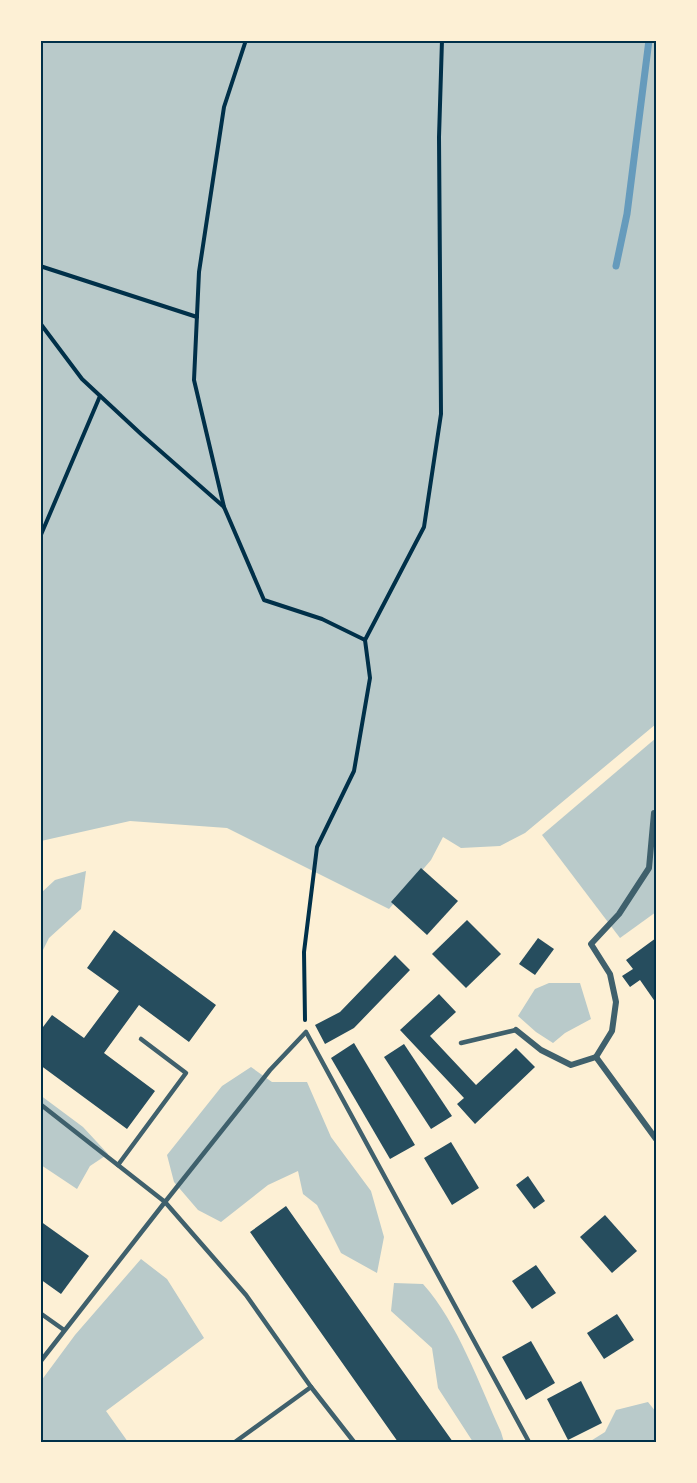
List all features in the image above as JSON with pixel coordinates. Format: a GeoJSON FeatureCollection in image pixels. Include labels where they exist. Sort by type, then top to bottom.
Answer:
{"type":"FeatureCollection","features":[{"type":"Feature","properties":{"kind":"street"},"geometry":{"type":"LineString","coordinates":[[516,1030],[541,1050],[571,1065],[596,1057],[612,1030],[616,1002],[610,974],[591,944],[619,914],[649,868],[654,813]]}},
{"type":"Feature","properties":{"kind":"street"},"geometry":{"type":"LineString","coordinates":[[596,1057],[657,1139]]}},
{"type":"Feature","properties":{"kind":"lane"},"geometry":{"type":"LineString","coordinates":[[461,1043],[516,1030]]}},
{"type":"Feature","properties":{"kind":"lane"},"geometry":{"type":"LineString","coordinates":[[40,1362],[270,1070],[306,1032],[529,1443]]}},
{"type":"Feature","properties":{"kind":"lane"},"geometry":{"type":"LineString","coordinates":[[118,1165],[186,1073],[141,1039]]}},
{"type":"Feature","properties":{"kind":"lane"},"geometry":{"type":"LineString","coordinates":[[40,1104],[165,1202],[246,1295],[354,1443]]}},
{"type":"Feature","properties":{"kind":"lane"},"geometry":{"type":"LineString","coordinates":[[40,1313],[64,1330]]}},
{"type":"Feature","properties":{"kind":"lane"},"geometry":{"type":"LineString","coordinates":[[235,1443],[311,1387]]}},
{"type":"Feature","properties":{"kind":"path"},"geometry":{"type":"LineString","coordinates":[[246,40],[224,107],[199,272],[194,380],[224,507],[264,600],[322,619],[365,640]]}},
{"type":"Feature","properties":{"kind":"path"},"geometry":{"type":"LineString","coordinates":[[306,1032],[304,952],[317,848],[354,771],[370,678],[365,640],[424,527],[441,414],[438,137],[442,40]]}},
{"type":"Feature","properties":{"kind":"path"},"geometry":{"type":"LineString","coordinates":[[40,266],[197,317]]}},
{"type":"Feature","properties":{"kind":"path"},"geometry":{"type":"LineString","coordinates":[[40,323],[82,379],[224,507]]}},
{"type":"Feature","properties":{"kind":"path"},"geometry":{"type":"LineString","coordinates":[[40,537],[100,396]]}},
{"type":"Feature","properties":{"kind":"shaded area"},"geometry":{"type":"Polygon","coordinates":[[[40,41],[656,41],[656,724],[525,833],[500,846],[461,848],[443,837],[431,860],[389,909],[227,828],[130,821],[41,841],[40,41]]]}},
{"type":"Feature","properties":{"kind":"shaded area"},"geometry":{"type":"Polygon","coordinates":[[[656,738],[656,912],[620,938],[542,835],[656,738]]]}},
{"type":"Feature","properties":{"kind":"shaded area"},"geometry":{"type":"Polygon","coordinates":[[[86,871],[81,909],[49,938],[41,954],[41,893],[55,880],[86,871]]]}},
{"type":"Feature","properties":{"kind":"shaded area"},"geometry":{"type":"Polygon","coordinates":[[[549,983],[580,983],[591,1019],[565,1033],[553,1043],[518,1016],[535,989],[549,983]]]}},
{"type":"Feature","properties":{"kind":"shaded area"},"geometry":{"type":"Polygon","coordinates":[[[251,1067],[272,1082],[307,1082],[331,1137],[371,1191],[384,1237],[377,1273],[341,1253],[317,1205],[303,1194],[298,1171],[268,1185],[221,1222],[198,1210],[174,1182],[167,1155],[222,1086],[251,1067]]]}},
{"type":"Feature","properties":{"kind":"shaded area"},"geometry":{"type":"Polygon","coordinates":[[[40,1095],[83,1127],[108,1154],[90,1166],[77,1189],[41,1165],[40,1095]]]}},
{"type":"Feature","properties":{"kind":"shaded area"},"geometry":{"type":"Polygon","coordinates":[[[141,1259],[167,1279],[204,1338],[106,1411],[128,1442],[41,1442],[41,1381],[75,1335],[141,1259]]]}},
{"type":"Feature","properties":{"kind":"shaded area"},"geometry":{"type":"Polygon","coordinates":[[[394,1283],[423,1284],[447,1317],[467,1355],[504,1442],[473,1442],[438,1388],[432,1348],[391,1311],[394,1283]]]}},
{"type":"Feature","properties":{"kind":"shaded area"},"geometry":{"type":"Polygon","coordinates":[[[648,1402],[656,1412],[656,1442],[589,1442],[605,1432],[616,1410],[648,1402]]]}},
{"type":"Feature","properties":{"kind":"building"},"geometry":{"type":"Polygon","coordinates":[[[421,868],[458,901],[427,935],[391,902],[421,868]]]}},
{"type":"Feature","properties":{"kind":"building"},"geometry":{"type":"Polygon","coordinates":[[[467,920],[501,954],[466,988],[432,954],[467,920]]]}},
{"type":"Feature","properties":{"kind":"building"},"geometry":{"type":"Polygon","coordinates":[[[114,930],[216,1005],[189,1042],[139,1005],[104,1053],[155,1091],[127,1129],[40,1065],[40,1031],[52,1015],[84,1038],[119,991],[87,968],[114,930]]]}},
{"type":"Feature","properties":{"kind":"building"},"geometry":{"type":"Polygon","coordinates":[[[538,938],[554,949],[535,975],[519,964],[538,938]]]}},
{"type":"Feature","properties":{"kind":"building"},"geometry":{"type":"Polygon","coordinates":[[[656,938],[656,1003],[640,980],[630,987],[622,976],[633,969],[626,960],[656,938]]]}},
{"type":"Feature","properties":{"kind":"building"},"geometry":{"type":"Polygon","coordinates":[[[395,955],[410,970],[354,1028],[325,1044],[315,1025],[340,1012],[395,955]]]}},
{"type":"Feature","properties":{"kind":"building"},"geometry":{"type":"Polygon","coordinates":[[[439,994],[456,1012],[430,1036],[476,1085],[516,1048],[535,1067],[475,1124],[457,1104],[464,1098],[400,1030],[439,994]]]}},
{"type":"Feature","properties":{"kind":"building"},"geometry":{"type":"Polygon","coordinates":[[[354,1043],[415,1145],[390,1159],[331,1058],[354,1043]]]}},
{"type":"Feature","properties":{"kind":"building"},"geometry":{"type":"Polygon","coordinates":[[[404,1044],[452,1116],[431,1129],[384,1057],[404,1044]]]}},
{"type":"Feature","properties":{"kind":"building"},"geometry":{"type":"Polygon","coordinates":[[[451,1142],[479,1188],[452,1205],[424,1158],[451,1142]]]}},
{"type":"Feature","properties":{"kind":"building"},"geometry":{"type":"Polygon","coordinates":[[[528,1176],[545,1201],[534,1209],[516,1185],[528,1176]]]}},
{"type":"Feature","properties":{"kind":"building"},"geometry":{"type":"Polygon","coordinates":[[[286,1206],[453,1442],[398,1442],[250,1232],[286,1206]]]}},
{"type":"Feature","properties":{"kind":"building"},"geometry":{"type":"Polygon","coordinates":[[[605,1215],[637,1251],[612,1273],[580,1237],[605,1215]]]}},
{"type":"Feature","properties":{"kind":"building"},"geometry":{"type":"Polygon","coordinates":[[[40,1221],[89,1256],[61,1294],[40,1279],[40,1221]]]}},
{"type":"Feature","properties":{"kind":"building"},"geometry":{"type":"Polygon","coordinates":[[[536,1265],[556,1293],[532,1309],[512,1281],[536,1265]]]}},
{"type":"Feature","properties":{"kind":"building"},"geometry":{"type":"Polygon","coordinates":[[[617,1314],[634,1340],[604,1359],[587,1333],[617,1314]]]}},
{"type":"Feature","properties":{"kind":"building"},"geometry":{"type":"Polygon","coordinates":[[[531,1341],[555,1383],[526,1400],[502,1357],[531,1341]]]}},
{"type":"Feature","properties":{"kind":"building"},"geometry":{"type":"Polygon","coordinates":[[[581,1381],[602,1423],[568,1440],[547,1399],[581,1381]]]}},
{"type":"Feature","properties":{"kind":"waterway"},"geometry":{"type":"LineString","coordinates":[[616,266],[627,214],[649,40]]}}]}
